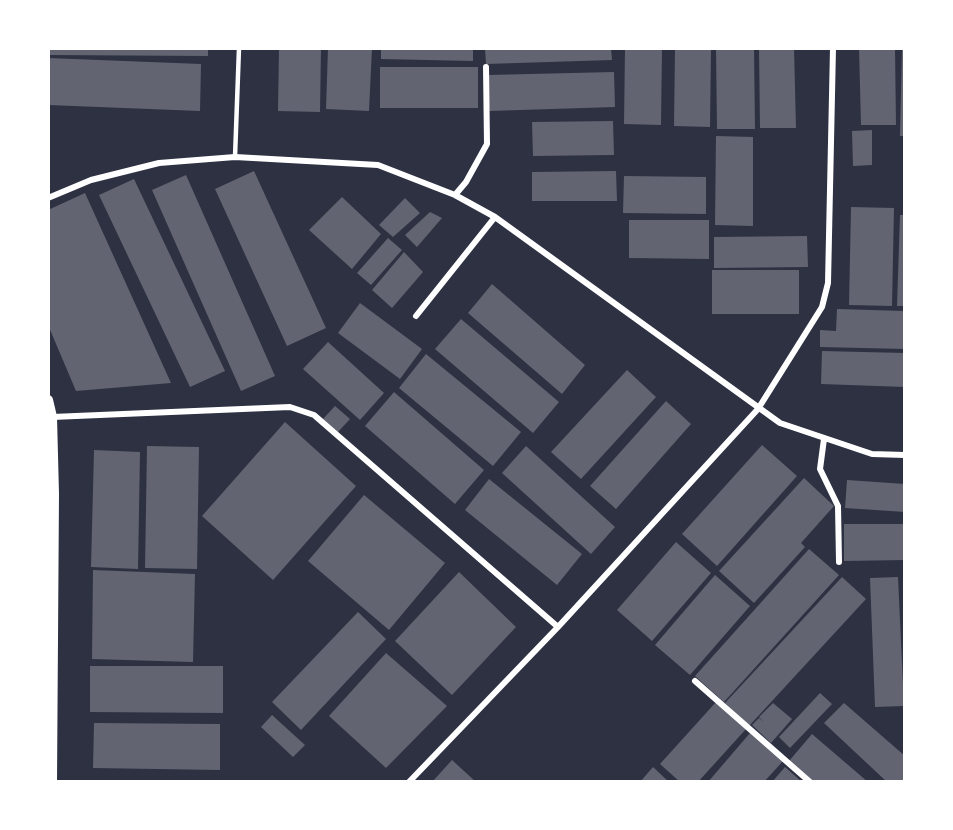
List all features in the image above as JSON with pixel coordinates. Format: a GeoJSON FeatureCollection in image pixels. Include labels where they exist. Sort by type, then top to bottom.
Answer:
{"type":"FeatureCollection","features":[{"type":"Feature","properties":{"kind":"street"},"geometry":{"type":"LineString","coordinates":[[409,782],[558,627],[758,409],[822,308],[827,296],[833,48]]}},
{"type":"Feature","properties":{"kind":"street"},"geometry":{"type":"LineString","coordinates":[[455,195],[466,182],[487,144],[486,67]]}},
{"type":"Feature","properties":{"kind":"street"},"geometry":{"type":"LineString","coordinates":[[48,198],[91,180],[159,163],[235,157],[378,165],[455,195],[495,217],[780,423],[872,454],[905,455]]}},
{"type":"Feature","properties":{"kind":"street"},"geometry":{"type":"LineString","coordinates":[[416,316],[495,217]]}},
{"type":"Feature","properties":{"kind":"street"},"geometry":{"type":"LineString","coordinates":[[48,400],[52,417],[54,494],[52,782]]}},
{"type":"Feature","properties":{"kind":"street"},"geometry":{"type":"LineString","coordinates":[[52,417],[290,407],[302,409],[315,415],[558,627]]}},
{"type":"Feature","properties":{"kind":"street"},"geometry":{"type":"LineString","coordinates":[[824,439],[820,470],[838,506],[839,562]]}},
{"type":"Feature","properties":{"kind":"street"},"geometry":{"type":"LineString","coordinates":[[695,681],[810,782]]}},
{"type":"Feature","properties":{"kind":"lane"},"geometry":{"type":"LineString","coordinates":[[235,157],[239,48]]}},
{"type":"Feature","properties":{"kind":"building"},"geometry":{"type":"Polygon","coordinates":[[[48,48],[208,48],[208,56],[48,55],[48,48]]]}},
{"type":"Feature","properties":{"kind":"building"},"geometry":{"type":"Polygon","coordinates":[[[279,48],[321,48],[320,112],[278,111],[279,48]]]}},
{"type":"Feature","properties":{"kind":"building"},"geometry":{"type":"Polygon","coordinates":[[[328,48],[372,48],[369,111],[326,109],[328,48]]]}},
{"type":"Feature","properties":{"kind":"building"},"geometry":{"type":"Polygon","coordinates":[[[381,48],[473,48],[473,61],[381,59],[381,48]]]}},
{"type":"Feature","properties":{"kind":"building"},"geometry":{"type":"Polygon","coordinates":[[[485,48],[611,48],[612,60],[486,64],[485,48]]]}},
{"type":"Feature","properties":{"kind":"building"},"geometry":{"type":"Polygon","coordinates":[[[625,48],[662,48],[661,125],[624,124],[625,48]]]}},
{"type":"Feature","properties":{"kind":"building"},"geometry":{"type":"Polygon","coordinates":[[[675,48],[711,48],[710,127],[674,126],[675,48]]]}},
{"type":"Feature","properties":{"kind":"building"},"geometry":{"type":"Polygon","coordinates":[[[716,48],[754,48],[755,129],[717,129],[716,48]]]}},
{"type":"Feature","properties":{"kind":"building"},"geometry":{"type":"Polygon","coordinates":[[[759,48],[794,48],[796,128],[760,128],[759,48]]]}},
{"type":"Feature","properties":{"kind":"building"},"geometry":{"type":"Polygon","coordinates":[[[859,48],[895,48],[896,125],[861,125],[859,48]]]}},
{"type":"Feature","properties":{"kind":"building"},"geometry":{"type":"Polygon","coordinates":[[[902,48],[905,48],[905,136],[900,136],[902,48]]]}},
{"type":"Feature","properties":{"kind":"building"},"geometry":{"type":"Polygon","coordinates":[[[48,58],[201,64],[200,111],[48,105],[48,58]]]}},
{"type":"Feature","properties":{"kind":"building"},"geometry":{"type":"Polygon","coordinates":[[[380,67],[478,67],[478,108],[380,108],[380,67]]]}},
{"type":"Feature","properties":{"kind":"building"},"geometry":{"type":"Polygon","coordinates":[[[614,72],[615,107],[489,111],[488,75],[614,72]]]}},
{"type":"Feature","properties":{"kind":"building"},"geometry":{"type":"Polygon","coordinates":[[[613,121],[614,155],[533,156],[532,122],[613,121]]]}},
{"type":"Feature","properties":{"kind":"building"},"geometry":{"type":"Polygon","coordinates":[[[872,130],[872,165],[853,166],[852,131],[872,130]]]}},
{"type":"Feature","properties":{"kind":"building"},"geometry":{"type":"Polygon","coordinates":[[[716,136],[753,137],[753,226],[715,225],[716,136]]]}},
{"type":"Feature","properties":{"kind":"building"},"geometry":{"type":"Polygon","coordinates":[[[254,171],[326,328],[287,346],[215,189],[254,171]]]}},
{"type":"Feature","properties":{"kind":"building"},"geometry":{"type":"Polygon","coordinates":[[[616,171],[617,201],[532,201],[532,172],[616,171]]]}},
{"type":"Feature","properties":{"kind":"building"},"geometry":{"type":"Polygon","coordinates":[[[186,175],[275,376],[241,391],[152,190],[186,175]]]}},
{"type":"Feature","properties":{"kind":"building"},"geometry":{"type":"Polygon","coordinates":[[[624,176],[706,177],[706,214],[623,213],[624,176]]]}},
{"type":"Feature","properties":{"kind":"building"},"geometry":{"type":"Polygon","coordinates":[[[134,179],[225,371],[190,387],[99,195],[134,179]]]}},
{"type":"Feature","properties":{"kind":"building"},"geometry":{"type":"Polygon","coordinates":[[[85,193],[171,383],[76,391],[48,325],[48,210],[85,193]]]}},
{"type":"Feature","properties":{"kind":"building"},"geometry":{"type":"Polygon","coordinates":[[[342,197],[381,234],[352,269],[309,230],[342,197]]]}},
{"type":"Feature","properties":{"kind":"building"},"geometry":{"type":"Polygon","coordinates":[[[405,198],[420,213],[393,237],[379,225],[405,198]]]}},
{"type":"Feature","properties":{"kind":"building"},"geometry":{"type":"Polygon","coordinates":[[[851,207],[894,208],[892,306],[849,305],[851,207]]]}},
{"type":"Feature","properties":{"kind":"building"},"geometry":{"type":"Polygon","coordinates":[[[430,212],[442,218],[417,247],[405,235],[430,212]]]}},
{"type":"Feature","properties":{"kind":"building"},"geometry":{"type":"Polygon","coordinates":[[[900,215],[905,215],[905,306],[897,306],[900,215]]]}},
{"type":"Feature","properties":{"kind":"building"},"geometry":{"type":"Polygon","coordinates":[[[629,220],[709,220],[709,259],[629,258],[629,220]]]}},
{"type":"Feature","properties":{"kind":"building"},"geometry":{"type":"Polygon","coordinates":[[[807,236],[808,267],[714,268],[714,237],[807,236]]]}},
{"type":"Feature","properties":{"kind":"building"},"geometry":{"type":"Polygon","coordinates":[[[388,238],[402,250],[371,285],[357,273],[388,238]]]}},
{"type":"Feature","properties":{"kind":"building"},"geometry":{"type":"Polygon","coordinates":[[[404,252],[423,272],[392,308],[372,290],[404,252]]]}},
{"type":"Feature","properties":{"kind":"building"},"geometry":{"type":"Polygon","coordinates":[[[712,270],[799,270],[799,314],[712,314],[712,270]]]}},
{"type":"Feature","properties":{"kind":"building"},"geometry":{"type":"Polygon","coordinates":[[[492,284],[585,365],[562,394],[468,313],[492,284]]]}},
{"type":"Feature","properties":{"kind":"building"},"geometry":{"type":"Polygon","coordinates":[[[360,303],[422,349],[400,379],[338,333],[360,303]]]}},
{"type":"Feature","properties":{"kind":"building"},"geometry":{"type":"Polygon","coordinates":[[[837,309],[905,311],[905,349],[820,347],[820,330],[836,331],[837,309]]]}},
{"type":"Feature","properties":{"kind":"building"},"geometry":{"type":"Polygon","coordinates":[[[461,319],[559,402],[533,433],[435,349],[461,319]]]}},
{"type":"Feature","properties":{"kind":"building"},"geometry":{"type":"Polygon","coordinates":[[[328,342],[384,393],[360,420],[303,369],[328,342]]]}},
{"type":"Feature","properties":{"kind":"building"},"geometry":{"type":"Polygon","coordinates":[[[822,351],[905,353],[905,387],[821,384],[822,351]]]}},
{"type":"Feature","properties":{"kind":"building"},"geometry":{"type":"Polygon","coordinates":[[[426,354],[521,432],[493,466],[399,388],[426,354]]]}},
{"type":"Feature","properties":{"kind":"building"},"geometry":{"type":"Polygon","coordinates":[[[627,370],[656,397],[581,479],[551,452],[627,370]]]}},
{"type":"Feature","properties":{"kind":"building"},"geometry":{"type":"Polygon","coordinates":[[[394,392],[484,470],[455,504],[365,426],[394,392]]]}},
{"type":"Feature","properties":{"kind":"building"},"geometry":{"type":"Polygon","coordinates":[[[666,401],[691,424],[616,509],[590,486],[666,401]]]}},
{"type":"Feature","properties":{"kind":"building"},"geometry":{"type":"Polygon","coordinates":[[[335,406],[350,419],[338,432],[323,419],[335,406]]]}},
{"type":"Feature","properties":{"kind":"building"},"geometry":{"type":"Polygon","coordinates":[[[285,422],[356,486],[273,580],[202,516],[285,422]]]}},
{"type":"Feature","properties":{"kind":"building"},"geometry":{"type":"Polygon","coordinates":[[[762,445],[797,476],[717,566],[682,534],[762,445]]]}},
{"type":"Feature","properties":{"kind":"building"},"geometry":{"type":"Polygon","coordinates":[[[147,446],[199,447],[197,569],[145,568],[147,446]]]}},
{"type":"Feature","properties":{"kind":"building"},"geometry":{"type":"Polygon","coordinates":[[[526,446],[615,527],[591,554],[502,473],[526,446]]]}},
{"type":"Feature","properties":{"kind":"building"},"geometry":{"type":"Polygon","coordinates":[[[94,450],[140,452],[138,569],[91,567],[94,450]]]}},
{"type":"Feature","properties":{"kind":"building"},"geometry":{"type":"Polygon","coordinates":[[[804,478],[834,506],[801,543],[805,547],[754,603],[719,571],[804,478]]]}},
{"type":"Feature","properties":{"kind":"building"},"geometry":{"type":"Polygon","coordinates":[[[489,479],[582,554],[557,585],[465,510],[489,479]]]}},
{"type":"Feature","properties":{"kind":"building"},"geometry":{"type":"Polygon","coordinates":[[[847,480],[905,484],[905,512],[845,508],[847,480]]]}},
{"type":"Feature","properties":{"kind":"building"},"geometry":{"type":"Polygon","coordinates":[[[364,495],[445,563],[389,630],[308,561],[364,495]]]}},
{"type":"Feature","properties":{"kind":"building"},"geometry":{"type":"Polygon","coordinates":[[[844,524],[905,524],[905,560],[844,561],[844,524]]]}},
{"type":"Feature","properties":{"kind":"building"},"geometry":{"type":"Polygon","coordinates":[[[676,542],[711,573],[652,641],[617,610],[676,542]]]}},
{"type":"Feature","properties":{"kind":"building"},"geometry":{"type":"Polygon","coordinates":[[[809,549],[839,575],[724,702],[695,676],[809,549]]]}},
{"type":"Feature","properties":{"kind":"building"},"geometry":{"type":"Polygon","coordinates":[[[93,570],[195,574],[193,662],[92,659],[93,570]]]}},
{"type":"Feature","properties":{"kind":"building"},"geometry":{"type":"Polygon","coordinates":[[[459,572],[516,627],[452,695],[395,641],[459,572]]]}},
{"type":"Feature","properties":{"kind":"building"},"geometry":{"type":"Polygon","coordinates":[[[715,575],[750,606],[690,675],[655,645],[715,575]]]}},
{"type":"Feature","properties":{"kind":"building"},"geometry":{"type":"Polygon","coordinates":[[[842,577],[866,599],[749,726],[725,703],[842,577]]]}},
{"type":"Feature","properties":{"kind":"building"},"geometry":{"type":"Polygon","coordinates":[[[898,577],[904,706],[875,707],[870,578],[898,577]]]}},
{"type":"Feature","properties":{"kind":"building"},"geometry":{"type":"Polygon","coordinates":[[[358,612],[386,639],[301,730],[272,702],[358,612]]]}},
{"type":"Feature","properties":{"kind":"building"},"geometry":{"type":"Polygon","coordinates":[[[386,653],[447,706],[386,768],[329,716],[386,653]]]}},
{"type":"Feature","properties":{"kind":"building"},"geometry":{"type":"Polygon","coordinates":[[[90,666],[223,666],[223,713],[90,712],[90,666]]]}},
{"type":"Feature","properties":{"kind":"building"},"geometry":{"type":"Polygon","coordinates":[[[820,693],[832,704],[790,748],[779,737],[820,693]]]}},
{"type":"Feature","properties":{"kind":"building"},"geometry":{"type":"Polygon","coordinates":[[[716,702],[746,729],[698,782],[680,782],[660,764],[716,702]]]}},
{"type":"Feature","properties":{"kind":"building"},"geometry":{"type":"Polygon","coordinates":[[[773,703],[792,719],[771,743],[752,725],[759,718],[764,722],[759,717],[773,703]]]}},
{"type":"Feature","properties":{"kind":"building"},"geometry":{"type":"Polygon","coordinates":[[[844,703],[905,756],[905,782],[887,782],[824,723],[844,703]]]}},
{"type":"Feature","properties":{"kind":"building"},"geometry":{"type":"Polygon","coordinates":[[[272,715],[305,745],[293,757],[261,727],[272,715]]]}},
{"type":"Feature","properties":{"kind":"building"},"geometry":{"type":"Polygon","coordinates":[[[94,723],[220,724],[220,770],[93,768],[94,723]]]}},
{"type":"Feature","properties":{"kind":"building"},"geometry":{"type":"Polygon","coordinates":[[[750,733],[783,761],[764,782],[708,782],[750,733]]]}},
{"type":"Feature","properties":{"kind":"building"},"geometry":{"type":"Polygon","coordinates":[[[812,734],[868,782],[814,782],[789,761],[812,734]]]}},
{"type":"Feature","properties":{"kind":"building"},"geometry":{"type":"Polygon","coordinates":[[[452,760],[476,782],[432,782],[452,760]]]}},
{"type":"Feature","properties":{"kind":"building"},"geometry":{"type":"Polygon","coordinates":[[[653,767],[669,782],[640,782],[653,767]]]}},
{"type":"Feature","properties":{"kind":"building"},"geometry":{"type":"Polygon","coordinates":[[[785,767],[802,782],[772,782],[785,767]]]}}]}
